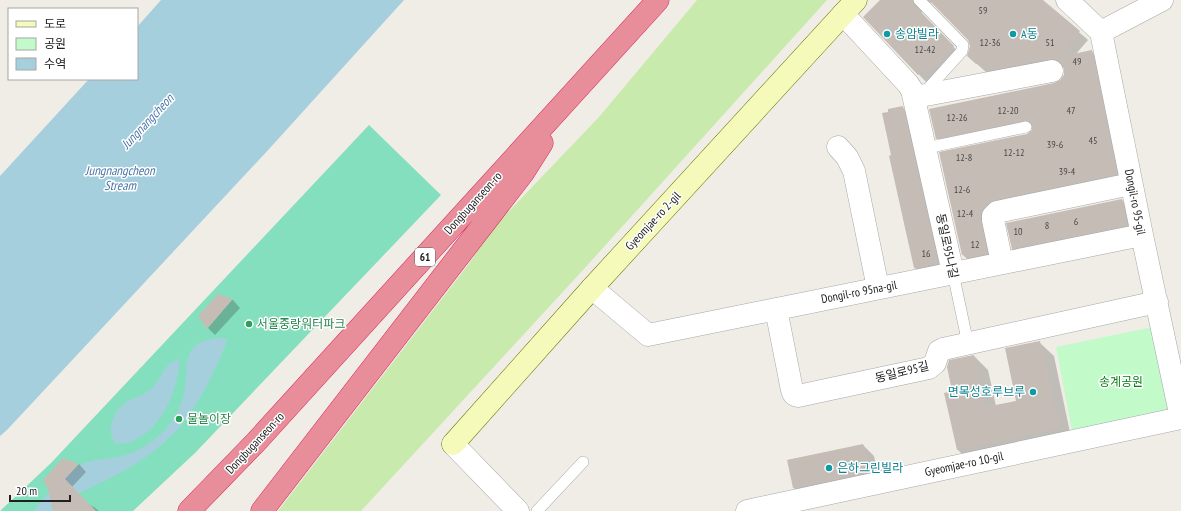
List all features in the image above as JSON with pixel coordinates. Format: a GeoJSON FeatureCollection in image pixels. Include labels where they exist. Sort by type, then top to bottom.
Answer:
{"type":"FeatureCollection","features":[{"type":"Feature","properties":{"kind":"highway","name":"Dongbuganseon-ro"},"geometry":{"type":"LineString","coordinates":[[189,511],[256,442],[658,0]]}},
{"type":"Feature","properties":{"kind":"highway"},"geometry":{"type":"LineString","coordinates":[[262,511],[523,173],[575,91]]}},
{"type":"Feature","properties":{"kind":"street"},"geometry":{"type":"LineString","coordinates":[[1066,0],[1101,32],[1162,0]]}},
{"type":"Feature","properties":{"kind":"street","name":"동일로95나길"},"geometry":{"type":"LineString","coordinates":[[849,7],[908,84],[919,96],[926,148],[953,273]]}},
{"type":"Feature","properties":{"kind":"street","name":"Gyeomjae-ro 2-gil"},"geometry":{"type":"LineString","coordinates":[[518,511],[453,444],[592,288],[849,7]]}},
{"type":"Feature","properties":{"kind":"street","name":"Dongil-ro 95-gil"},"geometry":{"type":"LineString","coordinates":[[1101,32],[1131,184],[1181,418]]}},
{"type":"Feature","properties":{"kind":"street"},"geometry":{"type":"LineString","coordinates":[[919,96],[1052,71]]}},
{"type":"Feature","properties":{"kind":"street"},"geometry":{"type":"LineString","coordinates":[[838,147],[847,157],[854,171],[878,288]]}},
{"type":"Feature","properties":{"kind":"street"},"geometry":{"type":"LineString","coordinates":[[1002,263],[993,216],[997,212],[1131,184]]}},
{"type":"Feature","properties":{"kind":"street","name":"Dongil-ro 95na-gil"},"geometry":{"type":"LineString","coordinates":[[592,288],[648,335],[1142,235]]}},
{"type":"Feature","properties":{"kind":"street","name":"동일로95길"},"geometry":{"type":"LineString","coordinates":[[776,309],[793,393],[795,396],[798,396],[928,368],[936,363],[939,351],[943,349],[1156,302]]}},
{"type":"Feature","properties":{"kind":"street","name":"Gyeomjae-ro 10-gil"},"geometry":{"type":"LineString","coordinates":[[747,511],[1181,418]]}},
{"type":"Feature","properties":{"kind":"lane"},"geometry":{"type":"LineString","coordinates":[[919,0],[964,45],[962,51],[919,96]]}},
{"type":"Feature","properties":{"kind":"lane"},"geometry":{"type":"LineString","coordinates":[[926,148],[1026,128]]}},
{"type":"Feature","properties":{"kind":"lane","name":"동일로95나길"},"geometry":{"type":"LineString","coordinates":[[953,273],[968,344]]}},
{"type":"Feature","properties":{"kind":"lane"},"geometry":{"type":"LineString","coordinates":[[537,511],[583,462]]}},
{"type":"Feature","properties":{"kind":"green space"},"geometry":{"type":"Polygon","coordinates":[[[697,0],[827,0],[583,270],[361,511],[278,511],[468,265],[492,229],[599,117],[697,0]]]}},
{"type":"Feature","properties":{"kind":"green space","name":"서울중랑워터파크"},"geometry":{"type":"Polygon","coordinates":[[[369,125],[441,195],[195,453],[133,511],[0,511],[51,463],[369,125]]]}},
{"type":"Feature","properties":{"kind":"green space","name":"송계공원"},"geometry":{"type":"Polygon","coordinates":[[[1162,325],[1181,418],[1074,441],[1056,347],[1162,325]]]}},
{"type":"Feature","properties":{"kind":"water","name":"Jungnangcheon Stream"},"geometry":{"type":"Polygon","coordinates":[[[161,0],[404,0],[270,148],[0,436],[0,176],[88,80],[138,80],[138,26],[161,0]]]}},
{"type":"Feature","properties":{"kind":"water","name":"물놀이장"},"geometry":{"type":"Polygon","coordinates":[[[216,338],[224,338],[227,340],[220,359],[193,409],[173,434],[161,445],[133,465],[69,499],[54,511],[34,511],[58,483],[81,465],[88,462],[131,453],[151,442],[160,435],[171,423],[181,404],[185,388],[188,357],[194,347],[199,343],[216,338]]]}},
{"type":"Feature","properties":{"kind":"water","name":"물놀이장"},"geometry":{"type":"Polygon","coordinates":[[[179,359],[179,370],[173,391],[170,400],[160,418],[138,439],[128,443],[116,444],[111,434],[111,428],[117,412],[125,403],[149,391],[156,384],[166,367],[179,359]]]}},
{"type":"Feature","properties":{"kind":"building"},"geometry":{"type":"Polygon","coordinates":[[[880,0],[912,0],[914,5],[954,46],[930,71],[926,67],[918,75],[863,17],[880,0]]]}},
{"type":"Feature","properties":{"kind":"building"},"geometry":{"type":"Polygon","coordinates":[[[929,0],[1043,0],[1080,31],[1058,57],[1092,50],[1117,174],[994,200],[982,211],[980,216],[987,254],[967,258],[966,255],[962,255],[939,152],[1027,134],[1032,130],[1033,125],[1029,121],[1025,120],[936,139],[929,109],[1054,83],[1060,80],[1064,75],[1064,69],[1061,63],[1056,59],[990,70],[989,62],[976,64],[967,56],[970,46],[968,40],[929,0]]]}},
{"type":"Feature","properties":{"kind":"building"},"geometry":{"type":"Polygon","coordinates":[[[903,106],[938,264],[914,268],[889,156],[891,155],[882,113],[888,112],[888,109],[903,106]]]}},
{"type":"Feature","properties":{"kind":"building"},"geometry":{"type":"Polygon","coordinates":[[[1122,199],[1127,225],[1012,249],[1006,223],[1122,199]]]}},
{"type":"Feature","properties":{"kind":"building"},"geometry":{"type":"Polygon","coordinates":[[[218,294],[233,299],[207,329],[198,316],[218,294]]]}},
{"type":"Feature","properties":{"kind":"building","name":"면목성호루브루"},"geometry":{"type":"Polygon","coordinates":[[[1040,341],[1059,428],[957,450],[944,393],[952,391],[947,367],[949,360],[974,355],[985,407],[1016,401],[1005,348],[1040,341]]]}},
{"type":"Feature","properties":{"kind":"building","name":"은하그린빌라"},"geometry":{"type":"Polygon","coordinates":[[[863,444],[870,472],[793,488],[787,460],[863,444]]]}},
{"type":"Feature","properties":{"kind":"building"},"geometry":{"type":"Polygon","coordinates":[[[63,458],[79,464],[65,479],[96,511],[53,511],[48,489],[43,480],[63,458]]]}},
{"type":"Feature","properties":{"kind":"place","name":"송암빌라"},"geometry":{"type":"Point","coordinates":[887,34]}},
{"type":"Feature","properties":{"kind":"place","name":"A동"},"geometry":{"type":"Point","coordinates":[1013,34]}},
{"type":"Feature","properties":{"kind":"place","name":"서울중랑워터파크"},"geometry":{"type":"Point","coordinates":[249,324]}},
{"type":"Feature","properties":{"kind":"place","name":"면목성호루브루"},"geometry":{"type":"Point","coordinates":[1033,392]}},
{"type":"Feature","properties":{"kind":"place","name":"물놀이장"},"geometry":{"type":"Point","coordinates":[179,419]}},
{"type":"Feature","properties":{"kind":"place","name":"은하그린빌라"},"geometry":{"type":"Point","coordinates":[829,468]}},
{"type":"Feature","properties":{"kind":"water label","name":"Jungnangcheon"},"geometry":{"type":"Point","coordinates":[147,121]}}]}
